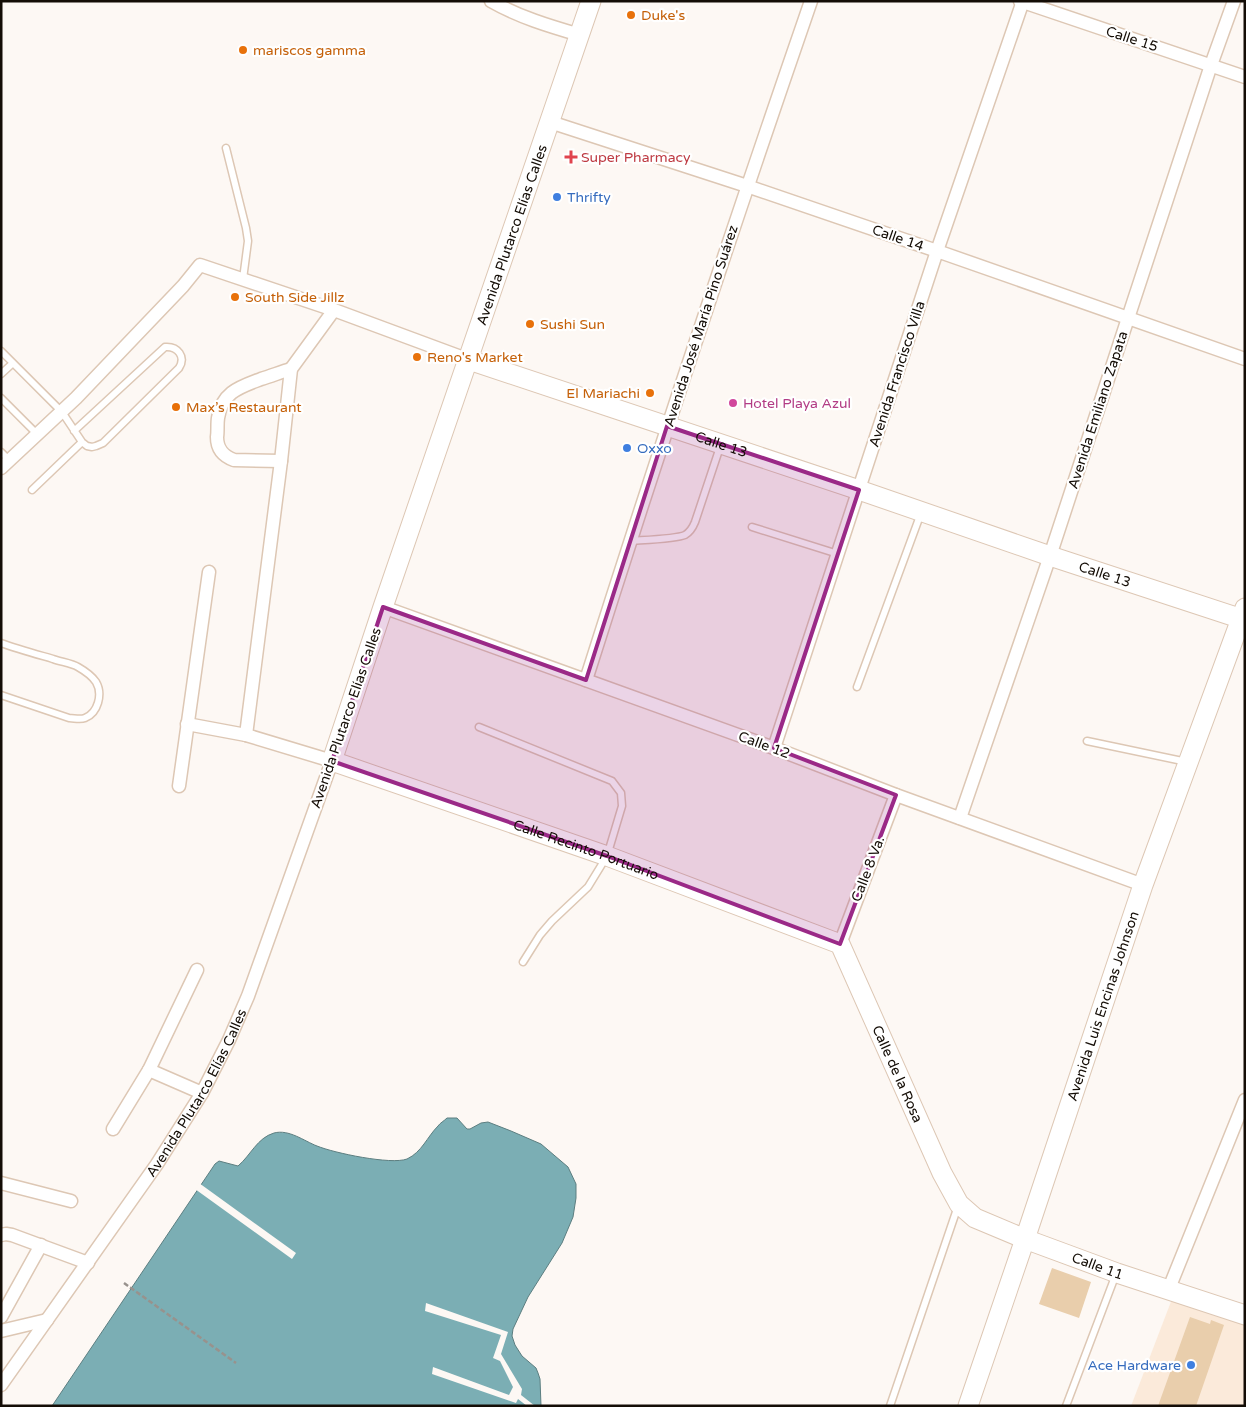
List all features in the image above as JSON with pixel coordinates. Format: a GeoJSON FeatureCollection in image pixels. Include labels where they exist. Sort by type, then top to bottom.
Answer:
{"type":"FeatureCollection","features":[{"type":"Feature","properties":{"kind":"street"},"geometry":{"type":"LineString","coordinates":[[490,1],[508,11],[541,24],[580,36]]}},
{"type":"Feature","properties":{"kind":"street","name":"Avenida Plutarco Elías Calles"},"geometry":{"type":"LineString","coordinates":[[1,1385],[157,1164],[202,1093],[229,1040],[248,996],[332,761],[591,1]]}},
{"type":"Feature","properties":{"kind":"street","name":"Avenida José María Pino Suárez"},"geometry":{"type":"LineString","coordinates":[[586,680],[747,186],[811,1]]}},
{"type":"Feature","properties":{"kind":"street","name":"Avenida Emiliano Zapata"},"geometry":{"type":"LineString","coordinates":[[960,818],[1050,556],[1211,65],[1234,1]]}},
{"type":"Feature","properties":{"kind":"street","name":"Calle 15"},"geometry":{"type":"LineString","coordinates":[[1022,2],[1245,77]]}},
{"type":"Feature","properties":{"kind":"street","name":"Avenida Francisco Villa"},"geometry":{"type":"LineString","coordinates":[[774,748],[937,251],[1022,2]]}},
{"type":"Feature","properties":{"kind":"street","name":"Calle 14"},"geometry":{"type":"LineString","coordinates":[[550,122],[747,186],[1245,358]]}},
{"type":"Feature","properties":{"kind":"street","name":"Calle 13"},"geometry":{"type":"LineString","coordinates":[[62,412],[176,293],[200,265],[334,310],[469,360],[1050,556],[1244,616]]}},
{"type":"Feature","properties":{"kind":"street"},"geometry":{"type":"LineString","coordinates":[[246,735],[291,369],[334,310]]}},
{"type":"Feature","properties":{"kind":"street"},"geometry":{"type":"LineString","coordinates":[[281,461],[234,460],[227,457],[218,448],[218,418],[225,400],[235,389],[291,369]]}},
{"type":"Feature","properties":{"kind":"street"},"geometry":{"type":"LineString","coordinates":[[4,460],[38,435],[62,412]]}},
{"type":"Feature","properties":{"kind":"street"},"geometry":{"type":"LineString","coordinates":[[179,786],[208,572]]}},
{"type":"Feature","properties":{"kind":"street","name":"Calle 12"},"geometry":{"type":"LineString","coordinates":[[383,607],[774,748],[896,795],[1143,885]]}},
{"type":"Feature","properties":{"kind":"street","name":"Avenida Luis Encinas Johnson"},"geometry":{"type":"LineString","coordinates":[[968,1406],[1143,885],[1244,616]]}},
{"type":"Feature","properties":{"kind":"street"},"geometry":{"type":"LineString","coordinates":[[187,724],[246,735],[332,761]]}},
{"type":"Feature","properties":{"kind":"street","name":"Calle Recinto Portuario"},"geometry":{"type":"LineString","coordinates":[[332,761],[607,856],[840,944]]}},
{"type":"Feature","properties":{"kind":"street","name":"Calle 8 Va."},"geometry":{"type":"LineString","coordinates":[[840,944],[896,795]]}},
{"type":"Feature","properties":{"kind":"street","name":"Calle de la Rosa"},"geometry":{"type":"LineString","coordinates":[[840,944],[942,1173],[959,1204]]}},
{"type":"Feature","properties":{"kind":"street"},"geometry":{"type":"LineString","coordinates":[[113,1129],[149,1070],[197,970]]}},
{"type":"Feature","properties":{"kind":"street"},"geometry":{"type":"LineString","coordinates":[[149,1070],[202,1093]]}},
{"type":"Feature","properties":{"kind":"street"},"geometry":{"type":"LineString","coordinates":[[1168,1291],[1245,1100]]}},
{"type":"Feature","properties":{"kind":"street"},"geometry":{"type":"LineString","coordinates":[[1,1183],[71,1201]]}},
{"type":"Feature","properties":{"kind":"street","name":"Calle 11"},"geometry":{"type":"LineString","coordinates":[[959,1204],[975,1218],[1025,1240],[1168,1291],[1245,1315]]}},
{"type":"Feature","properties":{"kind":"street"},"geometry":{"type":"LineString","coordinates":[[1,1236],[6,1234],[12,1235],[88,1263]]}},
{"type":"Feature","properties":{"kind":"street"},"geometry":{"type":"LineString","coordinates":[[1,1317],[41,1245]]}},
{"type":"Feature","properties":{"kind":"street"},"geometry":{"type":"LineString","coordinates":[[1,1331],[47,1320]]}},
{"type":"Feature","properties":{"kind":"lane"},"geometry":{"type":"LineString","coordinates":[[226,148],[248,241],[243,280]]}},
{"type":"Feature","properties":{"kind":"lane"},"geometry":{"type":"LineString","coordinates":[[1,351],[62,412],[74,431],[82,442],[92,447],[103,443],[179,368],[182,356],[175,348],[165,347],[74,431]]}},
{"type":"Feature","properties":{"kind":"lane"},"geometry":{"type":"LineString","coordinates":[[1,374],[13,363]]}},
{"type":"Feature","properties":{"kind":"lane"},"geometry":{"type":"LineString","coordinates":[[1,398],[38,435]]}},
{"type":"Feature","properties":{"kind":"lane"},"geometry":{"type":"LineString","coordinates":[[32,490],[82,442]]}},
{"type":"Feature","properties":{"kind":"lane"},"geometry":{"type":"LineString","coordinates":[[630,541],[678,536],[686,534],[691,530],[720,444]]}},
{"type":"Feature","properties":{"kind":"lane"},"geometry":{"type":"LineString","coordinates":[[857,688],[921,512]]}},
{"type":"Feature","properties":{"kind":"lane"},"geometry":{"type":"LineString","coordinates":[[752,527],[838,554]]}},
{"type":"Feature","properties":{"kind":"lane"},"geometry":{"type":"LineString","coordinates":[[1,643],[76,666],[87,673],[96,683],[99,700],[92,713],[86,718],[78,719],[69,718],[1,695]]}},
{"type":"Feature","properties":{"kind":"lane"},"geometry":{"type":"LineString","coordinates":[[479,727],[612,781],[622,793],[622,806],[607,856],[588,887],[540,934],[523,962]]}},
{"type":"Feature","properties":{"kind":"lane"},"geometry":{"type":"LineString","coordinates":[[1087,741],[1188,762]]}},
{"type":"Feature","properties":{"kind":"lane"},"geometry":{"type":"LineString","coordinates":[[890,1406],[959,1204]]}},
{"type":"Feature","properties":{"kind":"lane"},"geometry":{"type":"LineString","coordinates":[[1066,1406],[1117,1273]]}},
{"type":"Feature","properties":{"kind":"path"},"geometry":{"type":"LineString","coordinates":[[124,1283],[236,1363]]}},
{"type":"Feature","properties":{"kind":"highlighted area"},"geometry":{"type":"Polygon","coordinates":[[[667,426],[859,490],[774,748],[896,795],[840,944],[607,856],[332,761],[383,607],[586,680],[667,426]]]}},
{"type":"Feature","properties":{"kind":"shaded area"},"geometry":{"type":"Polygon","coordinates":[[[1172,1299],[1245,1323],[1245,1406],[1131,1406],[1172,1299]]]}},
{"type":"Feature","properties":{"kind":"water"},"geometry":{"type":"Polygon","coordinates":[[[447,1118],[457,1118],[467,1129],[488,1122],[541,1144],[568,1167],[576,1184],[573,1217],[562,1243],[528,1297],[513,1329],[512,1336],[515,1345],[522,1356],[536,1368],[538,1373],[541,1406],[52,1406],[215,1164],[219,1161],[238,1166],[263,1139],[268,1135],[280,1132],[291,1134],[317,1146],[349,1155],[389,1160],[407,1159],[417,1152],[434,1130],[447,1118]]]}},
{"type":"Feature","properties":{"kind":"pier"},"geometry":{"type":"Polygon","coordinates":[[[199,1183],[296,1253],[292,1259],[195,1189],[199,1183]]]}},
{"type":"Feature","properties":{"kind":"pier"},"geometry":{"type":"Polygon","coordinates":[[[426,1303],[508,1332],[501,1354],[522,1389],[521,1395],[535,1406],[527,1406],[518,1399],[516,1403],[432,1374],[433,1367],[509,1395],[513,1387],[500,1361],[493,1358],[501,1335],[425,1311],[426,1303]]]}},
{"type":"Feature","properties":{"kind":"building"},"geometry":{"type":"Polygon","coordinates":[[[1052,1268],[1091,1282],[1079,1318],[1039,1304],[1052,1268]]]}},
{"type":"Feature","properties":{"kind":"building","name":"Ace Hardware"},"geometry":{"type":"Polygon","coordinates":[[[1190,1317],[1210,1324],[1211,1320],[1224,1325],[1196,1406],[1158,1406],[1190,1317]]]}},
{"type":"Feature","properties":{"kind":"place","name":"Duke's"},"geometry":{"type":"Point","coordinates":[631,15]}},
{"type":"Feature","properties":{"kind":"place","name":"mariscos gamma"},"geometry":{"type":"Point","coordinates":[243,50]}},
{"type":"Feature","properties":{"kind":"place","name":"Super Pharmacy"},"geometry":{"type":"Point","coordinates":[571,157]}},
{"type":"Feature","properties":{"kind":"place","name":"Thrifty"},"geometry":{"type":"Point","coordinates":[557,197]}},
{"type":"Feature","properties":{"kind":"place","name":"South Side Jillz"},"geometry":{"type":"Point","coordinates":[235,297]}},
{"type":"Feature","properties":{"kind":"place","name":"Sushi Sun"},"geometry":{"type":"Point","coordinates":[530,324]}},
{"type":"Feature","properties":{"kind":"place","name":"Reno's Market"},"geometry":{"type":"Point","coordinates":[417,357]}},
{"type":"Feature","properties":{"kind":"place","name":"El Mariachi"},"geometry":{"type":"Point","coordinates":[650,393]}},
{"type":"Feature","properties":{"kind":"place","name":"Hotel Playa Azul"},"geometry":{"type":"Point","coordinates":[733,403]}},
{"type":"Feature","properties":{"kind":"place","name":"Max’s Restaurant"},"geometry":{"type":"Point","coordinates":[176,407]}},
{"type":"Feature","properties":{"kind":"place","name":"Oxxo"},"geometry":{"type":"Point","coordinates":[627,448]}},
{"type":"Feature","properties":{"kind":"place","name":"Ace Hardware"},"geometry":{"type":"Point","coordinates":[1191,1365]}}]}
